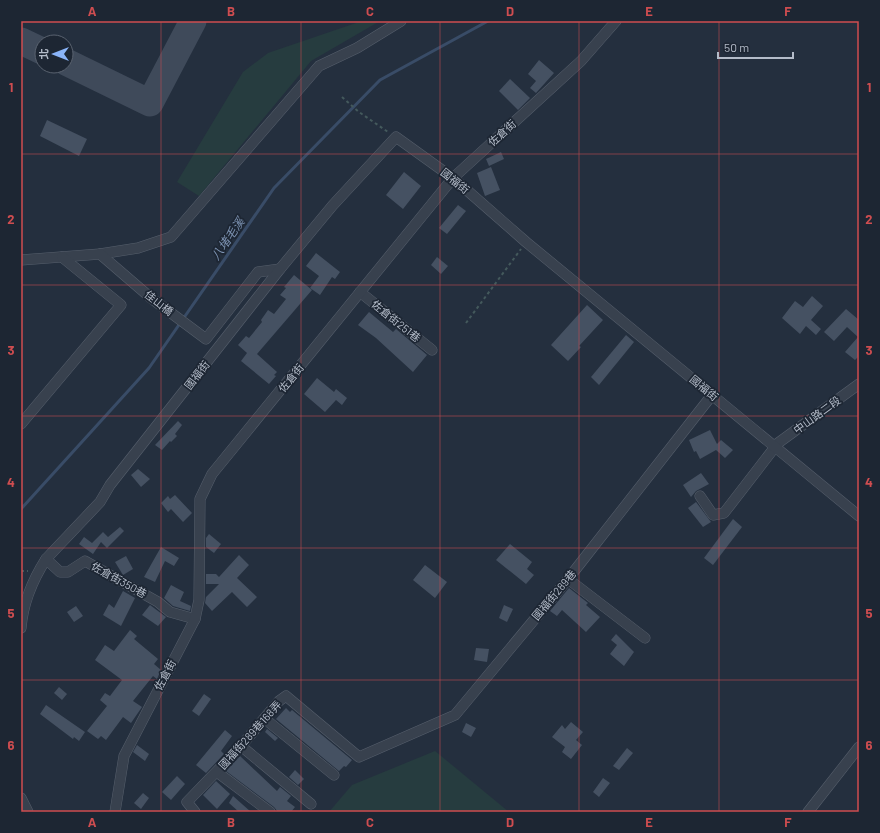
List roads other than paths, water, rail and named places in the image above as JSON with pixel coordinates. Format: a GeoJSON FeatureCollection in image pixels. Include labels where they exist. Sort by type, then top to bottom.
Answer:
{"type":"FeatureCollection","features":[{"type":"Feature","properties":{"kind":"street"},"geometry":{"type":"LineString","coordinates":[[21,260],[100,254],[138,248],[171,237],[319,66],[357,48],[401,21]]}},
{"type":"Feature","properties":{"kind":"street","name":"佐倉街"},"geometry":{"type":"LineString","coordinates":[[115,812],[124,756],[195,619],[199,600],[200,499],[212,474],[453,178],[581,61],[616,21]]}},
{"type":"Feature","properties":{"kind":"street","name":"國福街"},"geometry":{"type":"LineString","coordinates":[[21,628],[23,605],[39,570],[46,560],[100,502],[110,485],[280,268],[333,205],[396,137],[453,178],[526,242],[859,516]]}},
{"type":"Feature","properties":{"kind":"street","name":"佳山橋"},"geometry":{"type":"LineString","coordinates":[[100,254],[113,266],[206,339],[258,272],[280,268]]}},
{"type":"Feature","properties":{"kind":"street"},"geometry":{"type":"LineString","coordinates":[[21,424],[121,305],[62,257]]}},
{"type":"Feature","properties":{"kind":"street","name":"佐倉街251巷"},"geometry":{"type":"LineString","coordinates":[[360,292],[432,350]]}},
{"type":"Feature","properties":{"kind":"street","name":"中山路二段"},"geometry":{"type":"LineString","coordinates":[[700,496],[713,515],[724,514],[775,447],[859,384]]}},
{"type":"Feature","properties":{"kind":"street","name":"國福街289巷"},"geometry":{"type":"LineString","coordinates":[[364,756],[455,715],[568,579],[712,395]]}},
{"type":"Feature","properties":{"kind":"street","name":"佐倉街350巷"},"geometry":{"type":"LineString","coordinates":[[46,560],[60,572],[68,572],[85,561],[158,602],[170,612],[195,619]]}},
{"type":"Feature","properties":{"kind":"street"},"geometry":{"type":"LineString","coordinates":[[568,579],[645,638]]}},
{"type":"Feature","properties":{"kind":"street","name":"國福街289巷168弄"},"geometry":{"type":"LineString","coordinates":[[195,812],[187,802],[241,746],[279,701],[286,696],[356,755],[364,756]]}},
{"type":"Feature","properties":{"kind":"street"},"geometry":{"type":"LineString","coordinates":[[265,719],[334,775]]}},
{"type":"Feature","properties":{"kind":"street"},"geometry":{"type":"LineString","coordinates":[[241,746],[311,804]]}},
{"type":"Feature","properties":{"kind":"street"},"geometry":{"type":"LineString","coordinates":[[808,812],[859,747]]}},
{"type":"Feature","properties":{"kind":"street"},"geometry":{"type":"LineString","coordinates":[[217,772],[270,812]]}},
{"type":"Feature","properties":{"kind":"street"},"geometry":{"type":"LineString","coordinates":[[21,798],[28,812]]}},
{"type":"Feature","properties":{"kind":"waterway","name":"八堵毛溪"},"geometry":{"type":"LineString","coordinates":[[21,509],[149,368],[274,188],[380,80],[488,21]]}}]}
